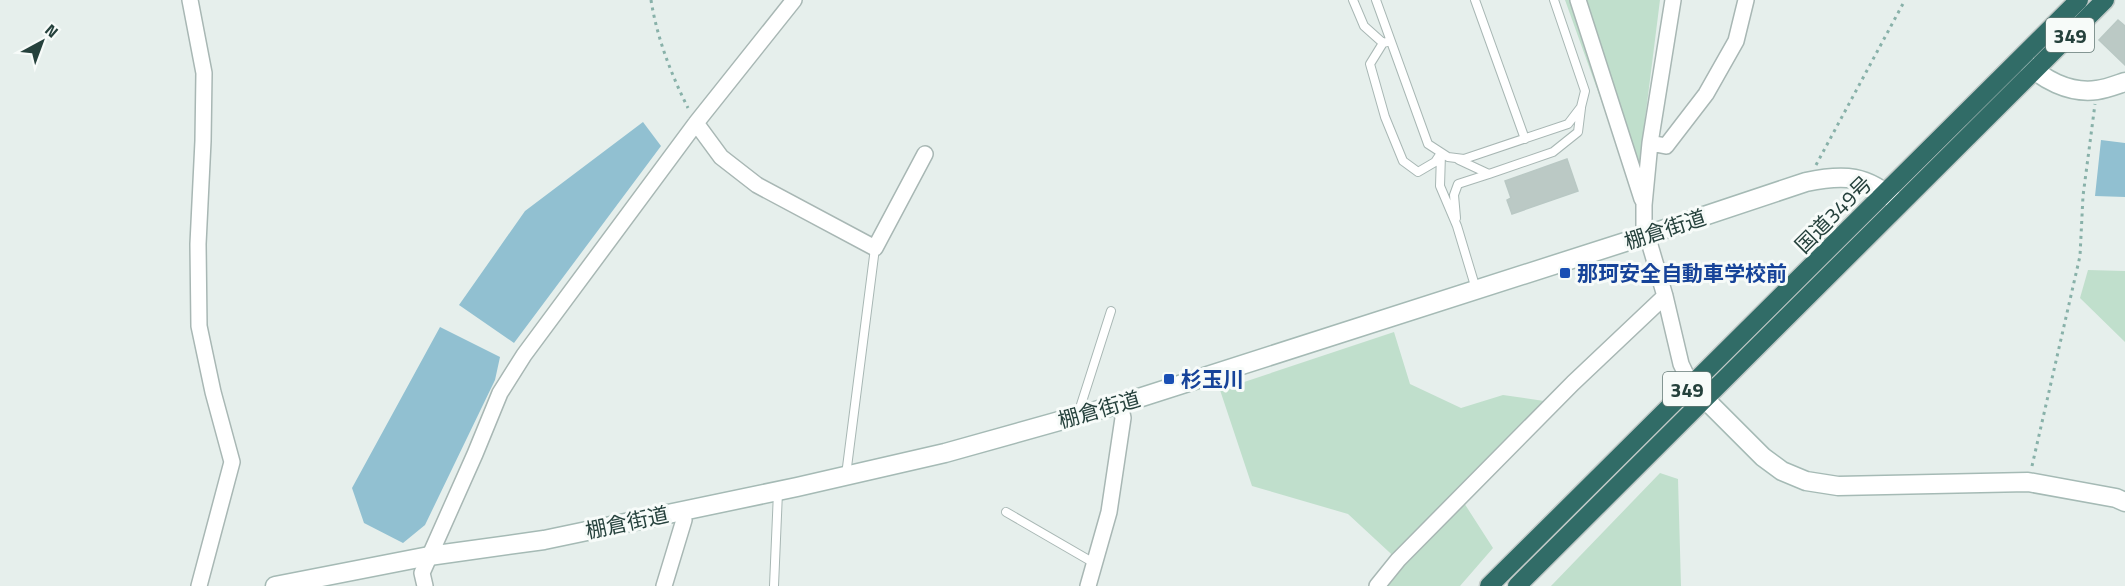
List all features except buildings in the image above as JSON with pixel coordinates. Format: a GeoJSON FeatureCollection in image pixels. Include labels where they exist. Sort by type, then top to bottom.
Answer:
{"type":"FeatureCollection","features":[{"type":"Feature","properties":{"kind":"highway","name":"国道349号"},"geometry":{"type":"LineString","coordinates":[[1517,586],[1705,399],[1893,199],[2027,64],[2079,0]]}},
{"type":"Feature","properties":{"kind":"highway","name":"国道349号"},"geometry":{"type":"LineString","coordinates":[[2027,64],[2105,0]]}},
{"type":"Feature","properties":{"kind":"highway","name":"国道349号"},"geometry":{"type":"LineString","coordinates":[[1489,586],[1691,385],[1893,199]]}},
{"type":"Feature","properties":{"kind":"street"},"geometry":{"type":"LineString","coordinates":[[190,0],[204,73],[198,244],[200,326],[213,392],[232,462],[199,586]]}},
{"type":"Feature","properties":{"kind":"street"},"geometry":{"type":"LineString","coordinates":[[425,586],[422,573],[476,454],[500,393],[524,355],[696,123],[794,0]]}},
{"type":"Feature","properties":{"kind":"street"},"geometry":{"type":"LineString","coordinates":[[1578,0],[1644,205]]}},
{"type":"Feature","properties":{"kind":"street"},"geometry":{"type":"LineString","coordinates":[[1673,0],[1650,143],[1644,205],[1647,235],[1682,364],[1691,385],[1763,457],[1782,471],[1806,481],[1838,486],[2028,482],[2116,498],[2125,502]]}},
{"type":"Feature","properties":{"kind":"street"},"geometry":{"type":"LineString","coordinates":[[1650,143],[1666,146],[1706,94],[1736,40],[1746,0]]}},
{"type":"Feature","properties":{"kind":"street"},"geometry":{"type":"LineString","coordinates":[[2027,64],[2049,81],[2072,89],[2096,90],[2125,82]]}},
{"type":"Feature","properties":{"kind":"street"},"geometry":{"type":"LineString","coordinates":[[696,123],[722,157],[757,185],[875,248],[925,154]]}},
{"type":"Feature","properties":{"kind":"street","name":"棚倉街道"},"geometry":{"type":"LineString","coordinates":[[275,586],[429,556],[544,540],[945,453],[1120,404],[1806,182],[1832,176],[1852,177],[1893,199]]}},
{"type":"Feature","properties":{"kind":"street"},"geometry":{"type":"LineString","coordinates":[[1377,586],[1398,560],[1564,391],[1665,296]]}},
{"type":"Feature","properties":{"kind":"street"},"geometry":{"type":"LineString","coordinates":[[1088,586],[1109,512],[1123,418],[1120,404]]}},
{"type":"Feature","properties":{"kind":"street"},"geometry":{"type":"LineString","coordinates":[[664,586],[684,520],[681,511]]}},
{"type":"Feature","properties":{"kind":"lane"},"geometry":{"type":"LineString","coordinates":[[1353,0],[1364,26],[1387,42]]}},
{"type":"Feature","properties":{"kind":"lane"},"geometry":{"type":"LineString","coordinates":[[1376,0],[1387,42],[1428,144],[1448,157],[1464,159],[1568,124],[1581,107]]}},
{"type":"Feature","properties":{"kind":"lane"},"geometry":{"type":"LineString","coordinates":[[1475,0],[1526,139]]}},
{"type":"Feature","properties":{"kind":"lane"},"geometry":{"type":"LineString","coordinates":[[1457,226],[1454,195],[1458,184],[1553,152],[1578,132],[1585,91],[1554,0]]}},
{"type":"Feature","properties":{"kind":"lane"},"geometry":{"type":"LineString","coordinates":[[1387,42],[1370,64],[1385,117],[1402,161],[1418,172],[1435,162],[1441,153]]}},
{"type":"Feature","properties":{"kind":"lane"},"geometry":{"type":"LineString","coordinates":[[1441,153],[1440,186],[1457,226],[1476,290]]}},
{"type":"Feature","properties":{"kind":"lane"},"geometry":{"type":"LineString","coordinates":[[1454,158],[1489,174]]}},
{"type":"Feature","properties":{"kind":"lane"},"geometry":{"type":"LineString","coordinates":[[846,475],[875,248]]}},
{"type":"Feature","properties":{"kind":"lane"},"geometry":{"type":"LineString","coordinates":[[1078,416],[1111,311]]}},
{"type":"Feature","properties":{"kind":"lane"},"geometry":{"type":"LineString","coordinates":[[774,586],[778,490]]}},
{"type":"Feature","properties":{"kind":"lane"},"geometry":{"type":"LineString","coordinates":[[1006,512],[1094,562]]}},
{"type":"Feature","properties":{"kind":"path"},"geometry":{"type":"LineString","coordinates":[[651,0],[654,21],[674,81],[696,123]]}},
{"type":"Feature","properties":{"kind":"path"},"geometry":{"type":"LineString","coordinates":[[1806,182],[1905,0]]}},
{"type":"Feature","properties":{"kind":"path"},"geometry":{"type":"LineString","coordinates":[[2028,482],[2080,255],[2083,196],[2096,90]]}},
{"type":"Feature","properties":{"kind":"green space"},"geometry":{"type":"Polygon","coordinates":[[[1565,0],[1660,0],[1639,167],[1628,175],[1565,0]]]}},
{"type":"Feature","properties":{"kind":"green space"},"geometry":{"type":"Polygon","coordinates":[[[2088,270],[2125,271],[2125,342],[2080,298],[2088,270]]]}},
{"type":"Feature","properties":{"kind":"green space"},"geometry":{"type":"Polygon","coordinates":[[[1394,332],[1410,384],[1461,408],[1503,395],[1544,401],[1457,492],[1493,548],[1460,586],[1385,586],[1402,564],[1348,514],[1252,486],[1220,390],[1394,332]]]}},
{"type":"Feature","properties":{"kind":"green space"},"geometry":{"type":"Polygon","coordinates":[[[1660,473],[1678,479],[1681,586],[1551,586],[1660,473]]]}},
{"type":"Feature","properties":{"kind":"water"},"geometry":{"type":"Polygon","coordinates":[[[643,122],[661,146],[514,343],[459,305],[525,211],[643,122]]]}},
{"type":"Feature","properties":{"kind":"water"},"geometry":{"type":"Polygon","coordinates":[[[2101,140],[2125,143],[2125,197],[2095,196],[2101,140]]]}},
{"type":"Feature","properties":{"kind":"water"},"geometry":{"type":"Polygon","coordinates":[[[440,327],[500,357],[495,380],[425,525],[403,543],[364,523],[352,488],[440,327]]]}},
{"type":"Feature","properties":{"kind":"place","name":"那珂安全自動車学校前"},"geometry":{"type":"Point","coordinates":[1565,273]}},
{"type":"Feature","properties":{"kind":"place","name":"杉玉川"},"geometry":{"type":"Point","coordinates":[1169,379]}}]}
